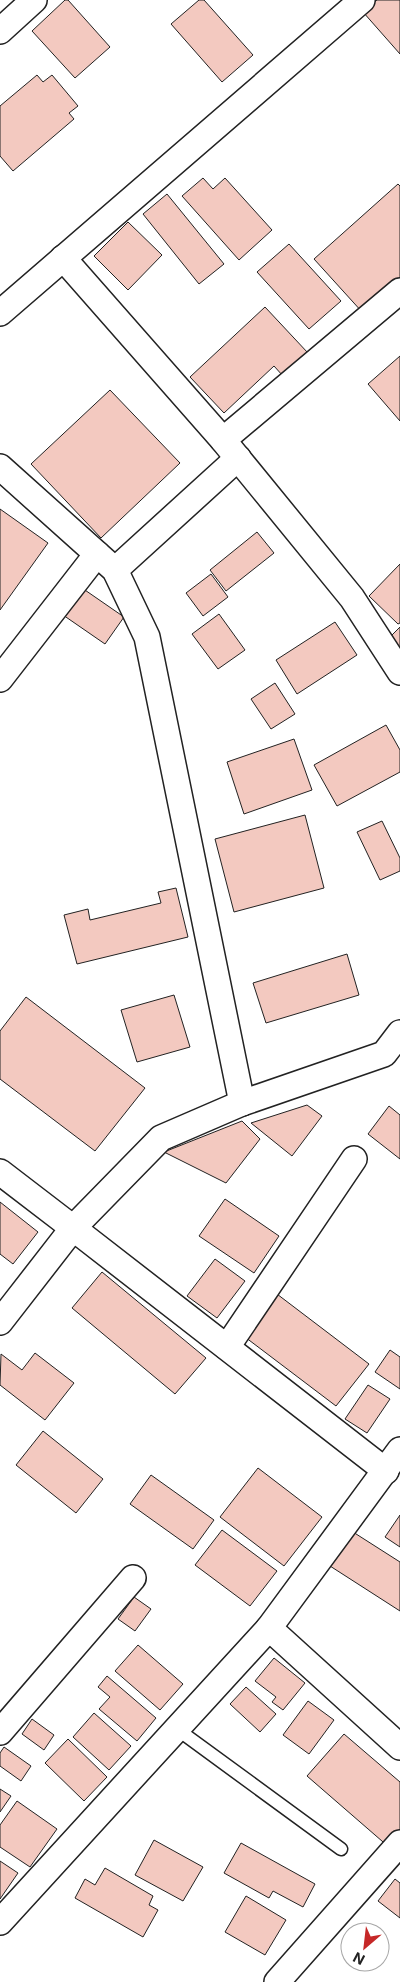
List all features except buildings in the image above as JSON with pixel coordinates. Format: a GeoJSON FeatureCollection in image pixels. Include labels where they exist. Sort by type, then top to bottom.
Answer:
{"type":"FeatureCollection","features":[{"type":"Feature","properties":{"kind":"street"},"geometry":{"type":"LineString","coordinates":[[0,31],[34,0]]}},
{"type":"Feature","properties":{"kind":"street"},"geometry":{"type":"LineString","coordinates":[[0,313],[362,0]]}},
{"type":"Feature","properties":{"kind":"street"},"geometry":{"type":"LineString","coordinates":[[63,258],[231,449],[352,598],[400,672]]}},
{"type":"Feature","properties":{"kind":"street"},"geometry":{"type":"LineString","coordinates":[[0,678],[106,562],[231,449],[400,291]]}},
{"type":"Feature","properties":{"kind":"street"},"geometry":{"type":"LineString","coordinates":[[0,467],[106,562],[147,636],[242,1104]]}},
{"type":"Feature","properties":{"kind":"street"},"geometry":{"type":"LineString","coordinates":[[0,1322],[74,1228],[161,1138],[242,1104],[384,1054],[400,1033]]}},
{"type":"Feature","properties":{"kind":"street"},"geometry":{"type":"LineString","coordinates":[[227,1347],[354,1159]]}},
{"type":"Feature","properties":{"kind":"street"},"geometry":{"type":"LineString","coordinates":[[0,1172],[386,1471]]}},
{"type":"Feature","properties":{"kind":"street"},"geometry":{"type":"LineString","coordinates":[[0,1922],[269,1628],[400,1450]]}},
{"type":"Feature","properties":{"kind":"street"},"geometry":{"type":"LineString","coordinates":[[0,1732],[133,1578]]}},
{"type":"Feature","properties":{"kind":"street"},"geometry":{"type":"LineString","coordinates":[[269,1628],[400,1748]]}},
{"type":"Feature","properties":{"kind":"street"},"geometry":{"type":"LineString","coordinates":[[277,1982],[400,1843]]}},
{"type":"Feature","properties":{"kind":"lane"},"geometry":{"type":"LineString","coordinates":[[177,1728],[341,1849]]}}]}
